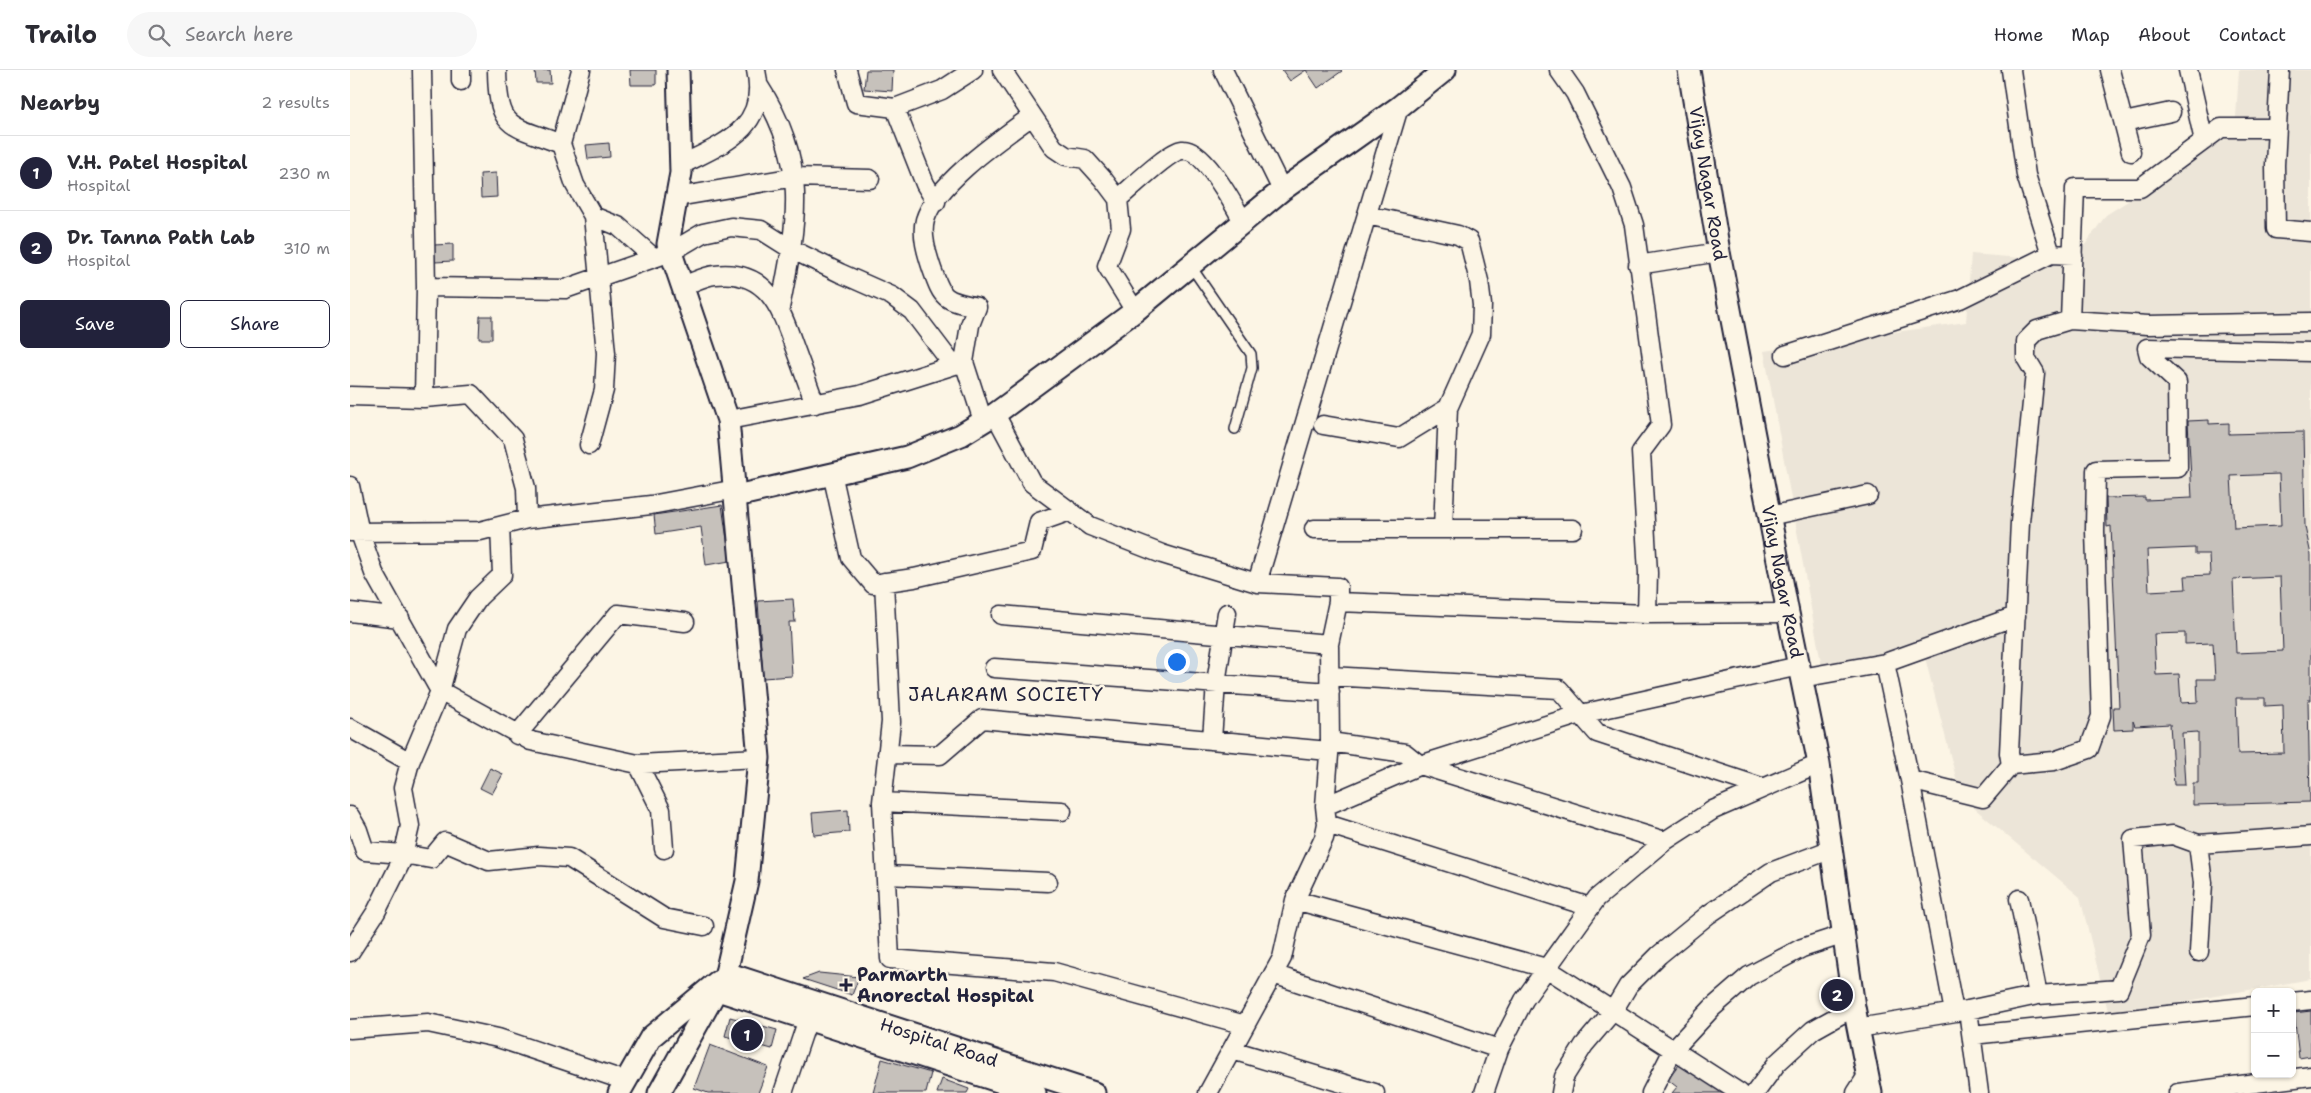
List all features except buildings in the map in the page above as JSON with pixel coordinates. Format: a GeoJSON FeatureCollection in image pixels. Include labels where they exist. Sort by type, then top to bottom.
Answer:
{"type":"FeatureCollection","features":[{"type":"Feature","properties":{"kind":"street"},"geometry":{"type":"LineString","coordinates":[[422,70],[426,287],[424,398]]}},
{"type":"Feature","properties":{"kind":"street"},"geometry":{"type":"LineString","coordinates":[[497,70],[498,101],[505,118],[513,126],[561,144]]}},
{"type":"Feature","properties":{"kind":"street"},"geometry":{"type":"LineString","coordinates":[[581,70],[561,144],[576,185],[593,216],[606,353],[604,390],[589,445]]}},
{"type":"Feature","properties":{"kind":"street"},"geometry":{"type":"LineString","coordinates":[[662,255],[668,244],[681,165],[678,70]]}},
{"type":"Feature","properties":{"kind":"street"},"geometry":{"type":"LineString","coordinates":[[847,70],[856,103],[895,108],[942,90],[973,70]]}},
{"type":"Feature","properties":{"kind":"street"},"geometry":{"type":"LineString","coordinates":[[1002,70],[1054,148],[1066,156],[1085,159],[1118,199],[1121,230],[1107,266],[1135,311]]}},
{"type":"Feature","properties":{"kind":"street"},"geometry":{"type":"LineString","coordinates":[[1223,70],[1282,190]]}},
{"type":"Feature","properties":{"kind":"street"},"geometry":{"type":"LineString","coordinates":[[355,532],[480,531],[527,519],[736,493],[907,458],[961,435],[989,418],[1135,311],[1282,190],[1399,107],[1445,70]]}},
{"type":"Feature","properties":{"kind":"street"},"geometry":{"type":"LineString","coordinates":[[1559,70],[1575,93],[1622,188],[1634,225],[1661,425],[1641,452],[1648,574],[1647,614]]}},
{"type":"Feature","properties":{"kind":"street","name":"Vijay Nagar Road"},"geometry":{"type":"LineString","coordinates":[[1689,70],[1719,252],[1819,764],[1845,934],[1865,1087]]}},
{"type":"Feature","properties":{"kind":"street"},"geometry":{"type":"LineString","coordinates":[[2010,70],[2026,175],[2051,254]]}},
{"type":"Feature","properties":{"kind":"street"},"geometry":{"type":"LineString","coordinates":[[2110,70],[2131,152]]}},
{"type":"Feature","properties":{"kind":"street"},"geometry":{"type":"LineString","coordinates":[[2188,70],[2204,141]]}},
{"type":"Feature","properties":{"kind":"street"},"geometry":{"type":"LineString","coordinates":[[2280,70],[2275,165],[2276,229],[2311,232]]}},
{"type":"Feature","properties":{"kind":"street"},"geometry":{"type":"LineString","coordinates":[[681,165],[729,142],[745,125],[757,103],[757,78]]}},
{"type":"Feature","properties":{"kind":"street"},"geometry":{"type":"LineString","coordinates":[[757,78],[781,128],[794,177],[796,209],[780,308]]}},
{"type":"Feature","properties":{"kind":"street"},"geometry":{"type":"LineString","coordinates":[[1257,583],[1399,107]]}},
{"type":"Feature","properties":{"kind":"street"},"geometry":{"type":"LineString","coordinates":[[895,108],[925,184],[936,202]]}},
{"type":"Feature","properties":{"kind":"street"},"geometry":{"type":"LineString","coordinates":[[2124,122],[2171,112]]}},
{"type":"Feature","properties":{"kind":"street"},"geometry":{"type":"LineString","coordinates":[[958,364],[976,307],[950,301],[940,292],[925,251],[925,220],[940,195],[984,150],[1032,116]]}},
{"type":"Feature","properties":{"kind":"street"},"geometry":{"type":"LineString","coordinates":[[2070,320],[2075,188],[2140,188],[2221,128],[2277,128]]}},
{"type":"Feature","properties":{"kind":"street"},"geometry":{"type":"LineString","coordinates":[[1118,199],[1167,158],[1180,150],[1188,150],[1203,159],[1243,221]]}},
{"type":"Feature","properties":{"kind":"street"},"geometry":{"type":"LineString","coordinates":[[677,196],[794,177],[870,179]]}},
{"type":"Feature","properties":{"kind":"street"},"geometry":{"type":"LineString","coordinates":[[1367,215],[1458,235],[1469,241],[1475,258],[1481,297],[1481,334],[1448,408],[1443,529]]}},
{"type":"Feature","properties":{"kind":"street"},"geometry":{"type":"LineString","coordinates":[[593,216],[618,226],[662,255],[682,286],[728,420],[760,758],[747,881],[721,983],[661,1093]]}},
{"type":"Feature","properties":{"kind":"street"},"geometry":{"type":"LineString","coordinates":[[426,287],[565,289],[662,255],[703,234],[731,227],[761,230],[791,249],[860,284],[892,296],[912,311],[958,364],[989,418],[1032,483],[1090,526],[1162,554],[1257,583],[1338,587],[1338,602],[1328,644],[1330,746],[1324,838],[1296,900],[1282,958],[1208,1093]]}},
{"type":"Feature","properties":{"kind":"street"},"geometry":{"type":"LineString","coordinates":[[1638,265],[1719,252]]}},
{"type":"Feature","properties":{"kind":"street"},"geometry":{"type":"LineString","coordinates":[[1785,355],[1960,300],[2051,254],[2073,255]]}},
{"type":"Feature","properties":{"kind":"street"},"geometry":{"type":"LineString","coordinates":[[682,286],[713,275],[745,277],[764,287],[774,297],[780,308],[815,404]]}},
{"type":"Feature","properties":{"kind":"street"},"geometry":{"type":"LineString","coordinates":[[2010,766],[2009,753],[2020,522],[2035,373],[2026,358],[2026,341],[2037,330],[2070,320],[2148,325],[2311,322]]}},
{"type":"Feature","properties":{"kind":"street"},"geometry":{"type":"LineString","coordinates":[[1910,780],[1982,798],[2010,766],[2054,761],[2089,749],[2101,716],[2095,531],[2096,470],[2178,468],[2177,382],[2149,356],[2147,348],[2311,352]]}},
{"type":"Feature","properties":{"kind":"street"},"geometry":{"type":"LineString","coordinates":[[728,420],[860,395],[958,364]]}},
{"type":"Feature","properties":{"kind":"street"},"geometry":{"type":"LineString","coordinates":[[350,396],[424,398],[471,394],[513,438],[526,488],[527,519]]}},
{"type":"Feature","properties":{"kind":"street"},"geometry":{"type":"LineString","coordinates":[[1324,425],[1399,438],[1448,408]]}},
{"type":"Feature","properties":{"kind":"street"},"geometry":{"type":"LineString","coordinates":[[832,473],[851,558],[873,584],[914,578],[1032,551],[1039,522],[1070,511]]}},
{"type":"Feature","properties":{"kind":"street"},"geometry":{"type":"LineString","coordinates":[[350,486],[355,532],[374,573],[440,691],[531,741],[638,764],[760,758]]}},
{"type":"Feature","properties":{"kind":"street"},"geometry":{"type":"LineString","coordinates":[[1770,516],[1868,496]]}},
{"type":"Feature","properties":{"kind":"street"},"geometry":{"type":"LineString","coordinates":[[350,952],[376,912],[404,854],[410,826],[403,788],[410,762],[440,691],[457,629],[478,598],[502,575],[500,526]]}},
{"type":"Feature","properties":{"kind":"street"},"geometry":{"type":"LineString","coordinates":[[1314,529],[1573,529]]}},
{"type":"Feature","properties":{"kind":"street"},"geometry":{"type":"LineString","coordinates":[[884,582],[891,722],[882,802],[890,959],[1054,972],[1245,1025]]}},
{"type":"Feature","properties":{"kind":"street"},"geometry":{"type":"LineString","coordinates":[[1338,602],[1647,614],[1788,613]]}},
{"type":"Feature","properties":{"kind":"street"},"geometry":{"type":"LineString","coordinates":[[350,612],[400,618]]}},
{"type":"Feature","properties":{"kind":"street"},"geometry":{"type":"LineString","coordinates":[[1212,739],[1216,683],[1227,613]]}},
{"type":"Feature","properties":{"kind":"street"},"geometry":{"type":"LineString","coordinates":[[518,735],[618,614],[685,622]]}},
{"type":"Feature","properties":{"kind":"street"},"geometry":{"type":"LineString","coordinates":[[1001,615],[1328,644]]}},
{"type":"Feature","properties":{"kind":"street"},"geometry":{"type":"LineString","coordinates":[[1326,815],[1420,765],[1581,714],[1800,672],[1885,663],[2016,616]]}},
{"type":"Feature","properties":{"kind":"street"},"geometry":{"type":"LineString","coordinates":[[1885,663],[1961,1011],[1972,1035],[1979,1093]]}},
{"type":"Feature","properties":{"kind":"street"},"geometry":{"type":"LineString","coordinates":[[994,668],[1216,683],[1559,689],[1597,732],[1764,788]]}},
{"type":"Feature","properties":{"kind":"street"},"geometry":{"type":"LineString","coordinates":[[887,754],[940,755],[982,719],[1212,739],[1330,746],[1405,753],[1420,765],[1665,841]]}},
{"type":"Feature","properties":{"kind":"street"},"geometry":{"type":"LineString","coordinates":[[350,728],[410,762]]}},
{"type":"Feature","properties":{"kind":"street"},"geometry":{"type":"LineString","coordinates":[[638,764],[661,810],[664,848]]}},
{"type":"Feature","properties":{"kind":"street"},"geometry":{"type":"LineString","coordinates":[[1484,1093],[1499,1049],[1524,1000],[1596,898],[1665,841],[1713,810],[1819,764]]}},
{"type":"Feature","properties":{"kind":"street"},"geometry":{"type":"LineString","coordinates":[[882,802],[1062,811]]}},
{"type":"Feature","properties":{"kind":"street"},"geometry":{"type":"LineString","coordinates":[[1326,815],[1590,907]]}},
{"type":"Feature","properties":{"kind":"street"},"geometry":{"type":"LineString","coordinates":[[350,816],[358,830],[365,851],[404,854],[431,859],[444,842],[489,861],[539,856],[570,858],[664,918],[704,926]]}},
{"type":"Feature","properties":{"kind":"street"},"geometry":{"type":"LineString","coordinates":[[1755,1093],[1777,1063],[1813,1030],[1856,1017],[1961,1011],[2038,995],[2119,989],[2141,935],[2133,839],[2173,836],[2198,844],[2311,836]]}},
{"type":"Feature","properties":{"kind":"street"},"geometry":{"type":"LineString","coordinates":[[2198,844],[2203,883],[2199,952]]}},
{"type":"Feature","properties":{"kind":"street"},"geometry":{"type":"LineString","coordinates":[[1561,1093],[1564,1076],[1584,1045],[1613,1011],[1628,986],[1660,955],[1709,914],[1771,872],[1832,849]]}},
{"type":"Feature","properties":{"kind":"street"},"geometry":{"type":"LineString","coordinates":[[886,875],[1048,882]]}},
{"type":"Feature","properties":{"kind":"street"},"geometry":{"type":"LineString","coordinates":[[2019,899],[2038,995]]}},
{"type":"Feature","properties":{"kind":"street"},"geometry":{"type":"LineString","coordinates":[[1296,900],[1546,968],[1740,1093]]}},
{"type":"Feature","properties":{"kind":"street"},"geometry":{"type":"LineString","coordinates":[[1650,1093],[1673,1050],[1712,1008],[1749,976],[1802,948],[1845,934]]}},
{"type":"Feature","properties":{"kind":"street"},"geometry":{"type":"LineString","coordinates":[[1273,974],[1499,1049]]}},
{"type":"Feature","properties":{"kind":"street"},"geometry":{"type":"LineString","coordinates":[[350,1029],[428,1023],[498,1038],[622,1087],[651,1036],[721,983]]}},
{"type":"Feature","properties":{"kind":"street","name":"Hospital Road"},"geometry":{"type":"LineString","coordinates":[[1035,1093],[721,991],[721,983],[1094,1093]]}},
{"type":"Feature","properties":{"kind":"street"},"geometry":{"type":"LineString","coordinates":[[2296,1002],[2311,1000]]}},
{"type":"Feature","properties":{"kind":"street"},"geometry":{"type":"LineString","coordinates":[[1972,1035],[2251,1006]]}},
{"type":"Feature","properties":{"kind":"street"},"geometry":{"type":"LineString","coordinates":[[783,1093],[808,1019]]}},
{"type":"Feature","properties":{"kind":"street"},"geometry":{"type":"LineString","coordinates":[[1232,1050],[1375,1093]]}},
{"type":"Feature","properties":{"kind":"street"},"geometry":{"type":"LineString","coordinates":[[2178,1093],[2311,1076]]}},
{"type":"Feature","properties":{"kind":"lane"},"geometry":{"type":"LineString","coordinates":[[1190,265],[1251,354],[1252,368],[1236,429]]}},
{"type":"Feature","properties":{"kind":"shaded area"},"geometry":{"type":"Polygon","coordinates":[[[2239,70],[2311,70],[2311,979],[2251,988],[2251,990],[2109,1015],[2080,897],[1961,797],[1924,654],[1822,668],[1764,351],[1966,322],[1971,254],[2073,262],[2106,215],[2235,133],[2239,70]]]}},
{"type":"Feature","properties":{"kind":"place","name":"Parmarth Anorectal Hospital"},"geometry":{"type":"Point","coordinates":[846,985]}},
{"type":"Feature","properties":{"kind":"place","name":"Dr. Tanna Path Lab"},"geometry":{"type":"Point","coordinates":[1837,995]}},
{"type":"Feature","properties":{"kind":"place","name":"V.H. Patel Hospital"},"geometry":{"type":"Point","coordinates":[747,1035]}},
{"type":"Feature","properties":{"kind":"district","name":"JALARAM SOCIETY"},"geometry":{"type":"Point","coordinates":[1006,694]}}]}
